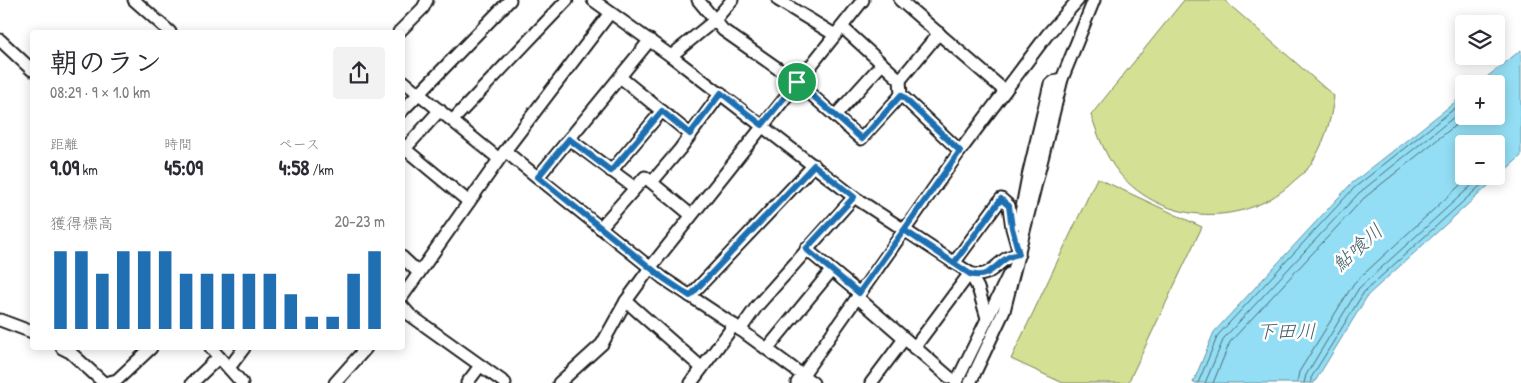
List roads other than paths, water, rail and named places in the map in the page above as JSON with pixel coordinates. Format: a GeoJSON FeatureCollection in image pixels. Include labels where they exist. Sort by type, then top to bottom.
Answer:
{"type":"FeatureCollection","features":[{"type":"Feature","properties":{"kind":"street"},"geometry":{"type":"LineString","coordinates":[[134,0],[168,30]]}},
{"type":"Feature","properties":{"kind":"street"},"geometry":{"type":"LineString","coordinates":[[401,30],[423,8],[427,0]]}},
{"type":"Feature","properties":{"kind":"street"},"geometry":{"type":"LineString","coordinates":[[405,108],[510,0]]}},
{"type":"Feature","properties":{"kind":"street"},"geometry":{"type":"LineString","coordinates":[[453,120],[567,0]]}},
{"type":"Feature","properties":{"kind":"street"},"geometry":{"type":"LineString","coordinates":[[593,0],[721,93],[854,197],[970,274],[978,276],[992,271],[1008,257],[1019,254]]}},
{"type":"Feature","properties":{"kind":"street"},"geometry":{"type":"LineString","coordinates":[[698,0],[723,30],[797,82],[862,139],[901,95]]}},
{"type":"Feature","properties":{"kind":"street"},"geometry":{"type":"LineString","coordinates":[[671,56],[715,20],[732,0]]}},
{"type":"Feature","properties":{"kind":"street"},"geometry":{"type":"LineString","coordinates":[[778,0],[838,31],[900,80]]}},
{"type":"Feature","properties":{"kind":"street"},"geometry":{"type":"LineString","coordinates":[[559,383],[602,344],[626,300],[650,268],[863,0]]}},
{"type":"Feature","properties":{"kind":"street"},"geometry":{"type":"LineString","coordinates":[[900,0],[1005,91]]}},
{"type":"Feature","properties":{"kind":"street"},"geometry":{"type":"LineString","coordinates":[[800,379],[960,151],[1047,35],[1078,0]]}},
{"type":"Feature","properties":{"kind":"street"},"geometry":{"type":"LineString","coordinates":[[970,383],[1004,311],[1062,79],[1094,0]]}},
{"type":"Feature","properties":{"kind":"street"},"geometry":{"type":"LineString","coordinates":[[405,293],[502,155],[610,13]]}},
{"type":"Feature","properties":{"kind":"street"},"geometry":{"type":"LineString","coordinates":[[939,33],[900,80],[901,95],[960,151]]}},
{"type":"Feature","properties":{"kind":"street"},"geometry":{"type":"LineString","coordinates":[[0,40],[30,68]]}},
{"type":"Feature","properties":{"kind":"street"},"geometry":{"type":"LineString","coordinates":[[538,177],[650,40]]}},
{"type":"Feature","properties":{"kind":"street"},"geometry":{"type":"LineString","coordinates":[[835,116],[882,64]]}},
{"type":"Feature","properties":{"kind":"street"},"geometry":{"type":"LineString","coordinates":[[620,77],[690,134]]}},
{"type":"Feature","properties":{"kind":"street"},"geometry":{"type":"LineString","coordinates":[[1015,242],[1028,176],[1050,84],[1062,79]]}},
{"type":"Feature","properties":{"kind":"street"},"geometry":{"type":"LineString","coordinates":[[405,82],[502,155],[538,177],[650,268],[767,349],[800,379],[814,383]]}},
{"type":"Feature","properties":{"kind":"street"},"geometry":{"type":"LineString","coordinates":[[652,182],[721,93]]}},
{"type":"Feature","properties":{"kind":"street"},"geometry":{"type":"LineString","coordinates":[[405,149],[440,110]]}},
{"type":"Feature","properties":{"kind":"street"},"geometry":{"type":"LineString","coordinates":[[611,171],[662,111]]}},
{"type":"Feature","properties":{"kind":"street"},"geometry":{"type":"LineString","coordinates":[[569,139],[634,188]]}},
{"type":"Feature","properties":{"kind":"street"},"geometry":{"type":"LineString","coordinates":[[405,151],[469,202]]}},
{"type":"Feature","properties":{"kind":"street"},"geometry":{"type":"LineString","coordinates":[[690,296],[814,165]]}},
{"type":"Feature","properties":{"kind":"street"},"geometry":{"type":"LineString","coordinates":[[600,228],[645,177],[691,215]]}},
{"type":"Feature","properties":{"kind":"street"},"geometry":{"type":"LineString","coordinates":[[691,383],[806,249],[854,197]]}},
{"type":"Feature","properties":{"kind":"street"},"geometry":{"type":"LineString","coordinates":[[806,249],[951,381],[968,359],[1019,254],[1009,206],[1001,199],[954,263]]}},
{"type":"Feature","properties":{"kind":"street"},"geometry":{"type":"LineString","coordinates":[[405,260],[419,273]]}},
{"type":"Feature","properties":{"kind":"street"},"geometry":{"type":"LineString","coordinates":[[767,349],[831,271]]}},
{"type":"Feature","properties":{"kind":"street"},"geometry":{"type":"LineString","coordinates":[[970,274],[978,288],[987,318]]}},
{"type":"Feature","properties":{"kind":"street"},"geometry":{"type":"LineString","coordinates":[[914,348],[970,274]]}},
{"type":"Feature","properties":{"kind":"street"},"geometry":{"type":"LineString","coordinates":[[626,300],[702,368]]}},
{"type":"Feature","properties":{"kind":"street"},"geometry":{"type":"LineString","coordinates":[[405,309],[410,315],[504,383]]}},
{"type":"Feature","properties":{"kind":"street"},"geometry":{"type":"LineString","coordinates":[[0,320],[30,327]]}},
{"type":"Feature","properties":{"kind":"street"},"geometry":{"type":"LineString","coordinates":[[871,383],[904,339]]}},
{"type":"Feature","properties":{"kind":"street"},"geometry":{"type":"LineString","coordinates":[[69,350],[105,383],[118,382],[149,350]]}},
{"type":"Feature","properties":{"kind":"street"},"geometry":{"type":"LineString","coordinates":[[213,350],[242,383]]}},
{"type":"Feature","properties":{"kind":"street"},"geometry":{"type":"LineString","coordinates":[[229,368],[242,350]]}},
{"type":"Feature","properties":{"kind":"street"},"geometry":{"type":"LineString","coordinates":[[335,383],[364,350]]}},
{"type":"Feature","properties":{"kind":"street"},"geometry":{"type":"LineString","coordinates":[[192,383],[219,357]]}},
{"type":"Feature","properties":{"kind":"street"},"geometry":{"type":"LineString","coordinates":[[467,383],[480,366]]}},
{"type":"Feature","properties":{"kind":"water","name":"下田川"},"geometry":{"type":"Polygon","coordinates":[[[1521,50],[1521,156],[1505,171],[1505,135],[1455,135],[1455,185],[1489,185],[1368,295],[1314,383],[1193,383],[1214,332],[1351,184],[1455,102],[1455,125],[1505,125],[1505,75],[1489,75],[1502,65],[1505,65],[1505,63],[1521,50]]]}},
{"type":"Feature","properties":{"kind":"water label","name":"鮎喰川"},"geometry":{"type":"Point","coordinates":[1357,247]}}]}
